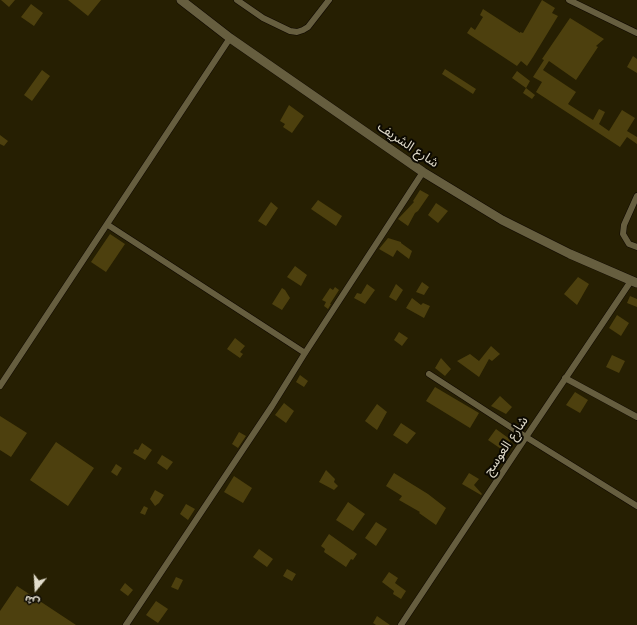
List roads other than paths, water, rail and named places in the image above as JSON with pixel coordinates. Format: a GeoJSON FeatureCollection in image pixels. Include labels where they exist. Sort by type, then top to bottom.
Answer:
{"type":"FeatureCollection","features":[{"type":"Feature","properties":{"kind":"main road","name":"شارع الشريف"},"geometry":{"type":"LineString","coordinates":[[180,0],[230,38],[423,172],[502,220],[570,254],[634,282]]}},
{"type":"Feature","properties":{"kind":"street"},"geometry":{"type":"LineString","coordinates":[[237,0],[263,18],[290,31],[297,32],[308,27],[329,0]]}},
{"type":"Feature","properties":{"kind":"street"},"geometry":{"type":"LineString","coordinates":[[569,0],[637,33]]}},
{"type":"Feature","properties":{"kind":"street"},"geometry":{"type":"LineString","coordinates":[[0,386],[108,225],[167,132],[230,38]]}},
{"type":"Feature","properties":{"kind":"street"},"geometry":{"type":"LineString","coordinates":[[126,625],[272,406],[423,172]]}},
{"type":"Feature","properties":{"kind":"street"},"geometry":{"type":"LineString","coordinates":[[637,196],[624,225],[623,234],[629,244],[637,247]]}},
{"type":"Feature","properties":{"kind":"street"},"geometry":{"type":"LineString","coordinates":[[108,225],[305,353]]}},
{"type":"Feature","properties":{"kind":"street","name":"شارع العوسج"},"geometry":{"type":"LineString","coordinates":[[401,625],[565,378],[634,282]]}},
{"type":"Feature","properties":{"kind":"street"},"geometry":{"type":"LineString","coordinates":[[429,374],[526,437],[637,506]]}},
{"type":"Feature","properties":{"kind":"street"},"geometry":{"type":"LineString","coordinates":[[565,378],[637,417]]}}]}
